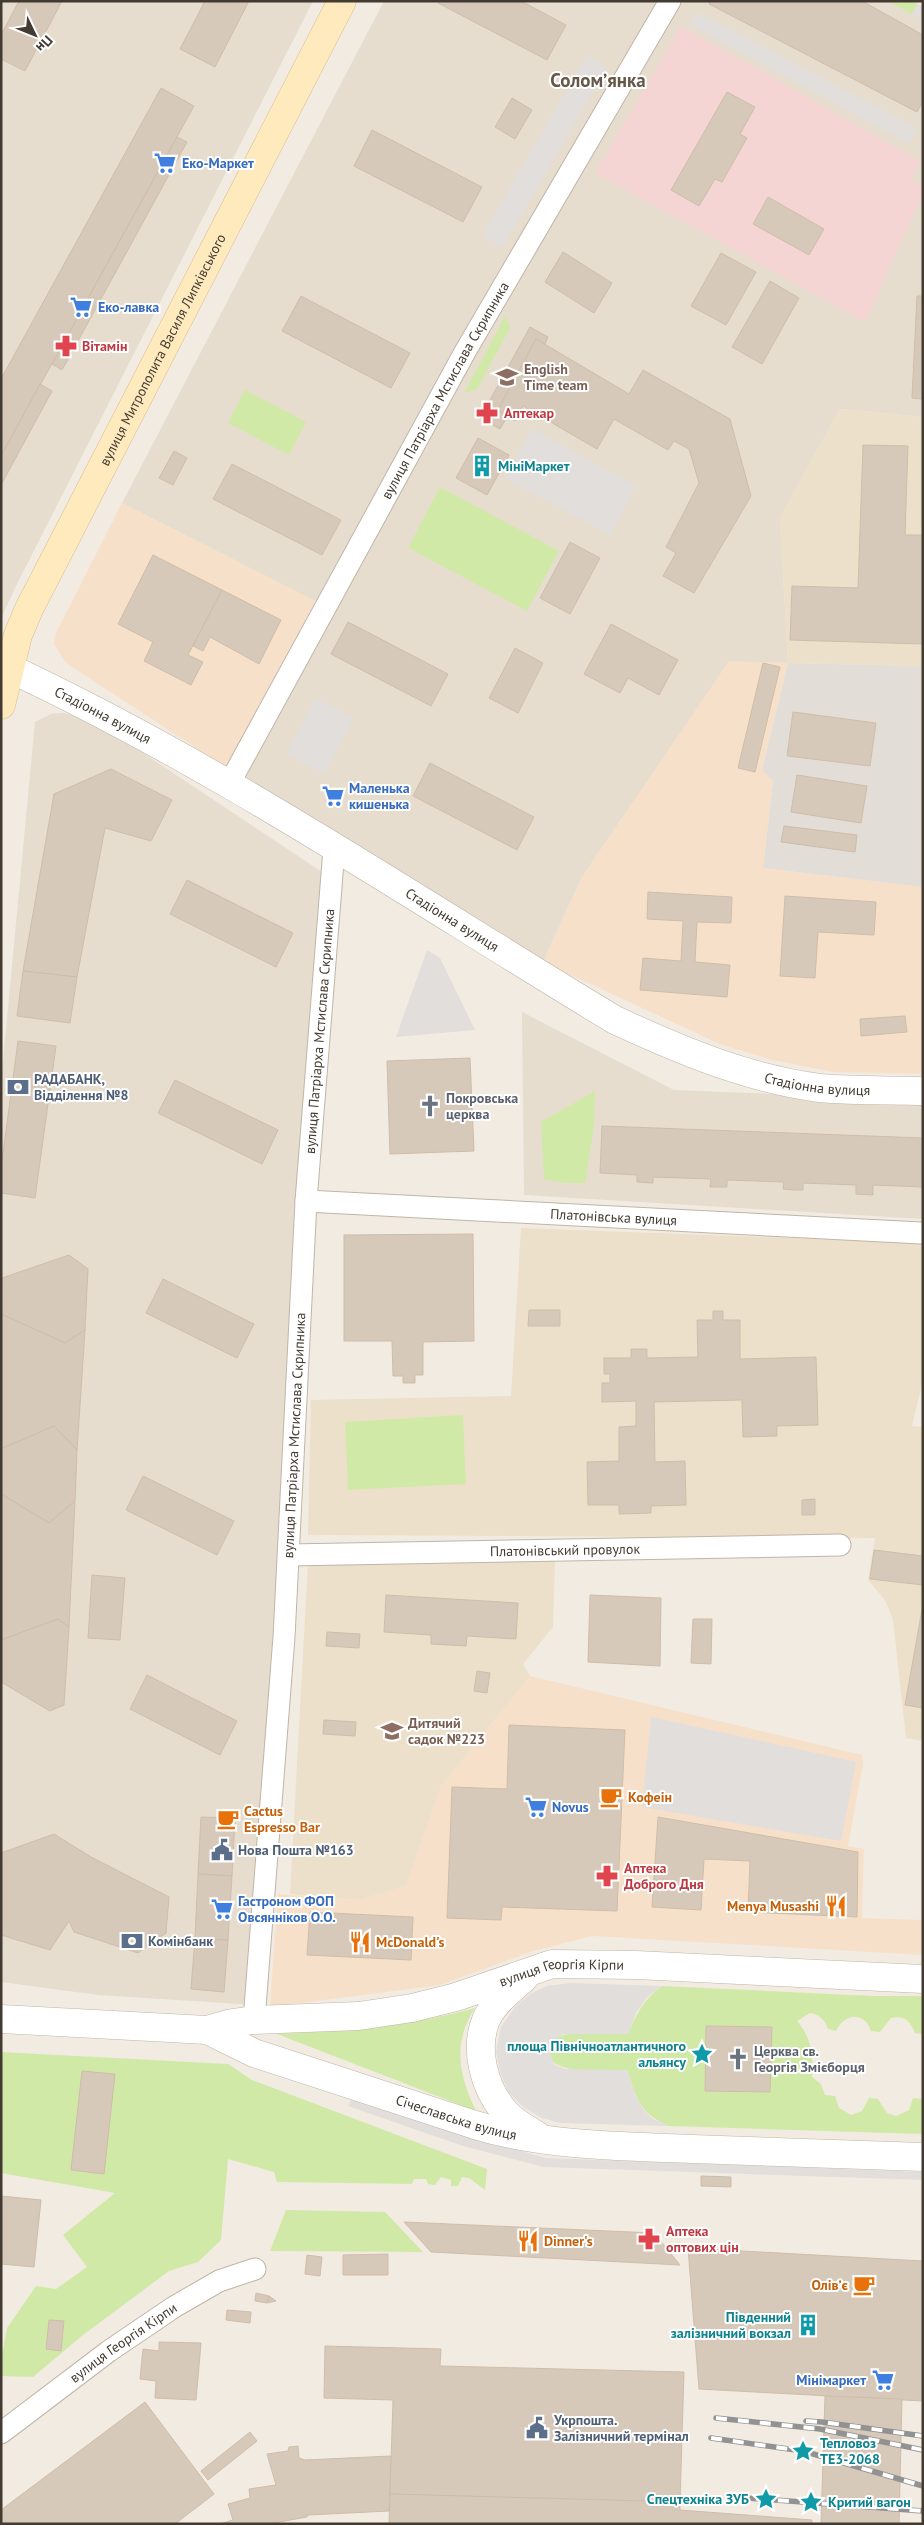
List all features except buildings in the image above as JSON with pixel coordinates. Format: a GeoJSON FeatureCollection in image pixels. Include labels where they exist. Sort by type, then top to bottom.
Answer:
{"type":"FeatureCollection","features":[{"type":"Feature","properties":{"kind":"main road","name":"вулиця Митрополита Василя Липківського"},"geometry":{"type":"LineString","coordinates":[[1,705],[18,635],[28,610],[342,1]]}},
{"type":"Feature","properties":{"kind":"street","name":"вулиця Патріарха Мстислава Скрипника"},"geometry":{"type":"LineString","coordinates":[[229,784],[471,343],[670,1]]}},
{"type":"Feature","properties":{"kind":"street","name":"Стадіонна вулиця"},"geometry":{"type":"LineString","coordinates":[[9,668],[60,692],[229,784],[615,1020],[680,1049],[752,1074],[820,1088],[923,1091]]}},
{"type":"Feature","properties":{"kind":"street","name":"вулиця Патріарха Мстислава Скрипника"},"geometry":{"type":"LineString","coordinates":[[254,2020],[289,1555],[306,1202],[334,849]]}},
{"type":"Feature","properties":{"kind":"street","name":"Платонівська вулиця"},"geometry":{"type":"LineString","coordinates":[[306,1202],[921,1233]]}},
{"type":"Feature","properties":{"kind":"street","name":"Платонівський провулок"},"geometry":{"type":"LineString","coordinates":[[289,1555],[840,1545]]}},
{"type":"Feature","properties":{"kind":"street","name":"вулиця Георгія Кірпи"},"geometry":{"type":"LineString","coordinates":[[207,2030],[232,2023],[254,2020],[358,2016],[412,2008],[456,1997],[552,1964],[581,1963],[923,1979]]}},
{"type":"Feature","properties":{"kind":"street"},"geometry":{"type":"LineString","coordinates":[[534,1969],[501,1998],[486,2019],[481,2040],[483,2068],[490,2090],[504,2112],[545,2141]]}},
{"type":"Feature","properties":{"kind":"street","name":"Січеславська вулиця"},"geometry":{"type":"LineString","coordinates":[[1,2018],[207,2030],[254,2053],[475,2125],[506,2134],[545,2141],[641,2147],[923,2157]]}},
{"type":"Feature","properties":{"kind":"street","name":"вулиця Георгія Кірпи"},"geometry":{"type":"LineString","coordinates":[[1,2433],[109,2351],[174,2307],[219,2281],[255,2269]]}},
{"type":"Feature","properties":{"kind":"shaded area"},"geometry":{"type":"Polygon","coordinates":[[[1,1],[313,1],[1,619],[1,1]]]}},
{"type":"Feature","properties":{"kind":"shaded area"},"geometry":{"type":"Polygon","coordinates":[[[384,1],[913,1],[923,7],[923,417],[840,409],[780,518],[788,663],[729,662],[582,877],[543,962],[227,768],[319,603],[122,503],[384,1]]]}},
{"type":"Feature","properties":{"kind":"shaded area"},"geometry":{"type":"Polygon","coordinates":[[[917,4],[923,7],[923,21],[912,14],[917,4]]]}},
{"type":"Feature","properties":{"kind":"shaded area"},"geometry":{"type":"Polygon","coordinates":[[[697,12],[917,128],[909,144],[689,24],[697,12]]]}},
{"type":"Feature","properties":{"kind":"shaded area"},"geometry":{"type":"Polygon","coordinates":[[[681,26],[920,161],[911,180],[923,186],[923,193],[865,322],[595,173],[681,26]]]}},
{"type":"Feature","properties":{"kind":"shaded area"},"geometry":{"type":"Polygon","coordinates":[[[587,55],[607,67],[502,248],[482,236],[587,55]]]}},
{"type":"Feature","properties":{"kind":"shaded area"},"geometry":{"type":"Polygon","coordinates":[[[840,409],[923,417],[923,666],[788,663],[780,518],[840,409]]]}},
{"type":"Feature","properties":{"kind":"shaded area"},"geometry":{"type":"Polygon","coordinates":[[[532,429],[636,486],[610,535],[505,478],[532,429]]]}},
{"type":"Feature","properties":{"kind":"shaded area"},"geometry":{"type":"Polygon","coordinates":[[[122,503],[319,603],[227,768],[66,663],[54,644],[55,635],[122,503]]]}},
{"type":"Feature","properties":{"kind":"shaded area"},"geometry":{"type":"Polygon","coordinates":[[[729,661],[788,663],[762,769],[773,781],[763,868],[923,887],[923,1074],[833,1072],[772,1060],[722,1045],[543,962],[582,877],[729,661]]]}},
{"type":"Feature","properties":{"kind":"shaded area"},"geometry":{"type":"Polygon","coordinates":[[[788,663],[923,666],[923,887],[763,868],[773,781],[762,770],[788,663]]]}},
{"type":"Feature","properties":{"kind":"shaded area"},"geometry":{"type":"Polygon","coordinates":[[[316,698],[354,718],[324,774],[286,754],[316,698]]]}},
{"type":"Feature","properties":{"kind":"shaded area"},"geometry":{"type":"Polygon","coordinates":[[[63,713],[80,716],[101,725],[331,878],[255,2005],[98,1995],[1,1982],[1,1082],[35,722],[51,714],[63,713]]]}},
{"type":"Feature","properties":{"kind":"shaded area"},"geometry":{"type":"Polygon","coordinates":[[[427,950],[440,958],[475,1030],[396,1037],[427,950]]]}},
{"type":"Feature","properties":{"kind":"shaded area"},"geometry":{"type":"Polygon","coordinates":[[[522,1012],[674,1090],[923,1100],[923,1219],[524,1195],[522,1012]]]}},
{"type":"Feature","properties":{"kind":"shaded area"},"geometry":{"type":"Polygon","coordinates":[[[521,1228],[923,1243],[923,1380],[912,1426],[923,1427],[923,1741],[906,1738],[893,1620],[885,1600],[868,1580],[875,1538],[308,1535],[311,1400],[511,1396],[521,1228]]]}},
{"type":"Feature","properties":{"kind":"shaded area","name":"Дитячий садок №223"},"geometry":{"type":"Polygon","coordinates":[[[555,1560],[553,1627],[523,1664],[530,1676],[441,1786],[406,1886],[358,1900],[290,1894],[308,1562],[555,1560]]]}},
{"type":"Feature","properties":{"kind":"shaded area"},"geometry":{"type":"Polygon","coordinates":[[[530,1676],[862,1755],[863,1764],[848,1846],[864,1849],[862,1918],[923,1920],[923,1955],[592,1936],[533,1951],[440,1985],[270,2007],[278,1894],[358,1900],[406,1886],[441,1786],[530,1676]]]}},
{"type":"Feature","properties":{"kind":"shaded area"},"geometry":{"type":"Polygon","coordinates":[[[651,1717],[856,1762],[841,1841],[642,1807],[651,1717]]]}},
{"type":"Feature","properties":{"kind":"shaded area"},"geometry":{"type":"Polygon","coordinates":[[[570,1983],[662,1986],[648,1996],[636,2013],[628,2034],[563,2034],[551,2044],[549,2052],[555,2065],[565,2069],[627,2070],[635,2095],[643,2109],[653,2119],[669,2126],[560,2123],[542,2118],[525,2108],[509,2093],[500,2072],[496,2052],[501,2027],[515,2007],[530,1994],[547,1986],[570,1983]]]}},
{"type":"Feature","properties":{"kind":"shaded area"},"geometry":{"type":"Polygon","coordinates":[[[351,2100],[545,2158],[923,2172],[923,2180],[544,2167],[463,2146],[348,2106],[351,2100]]]}},
{"type":"Feature","properties":{"kind":"green space"},"geometry":{"type":"Polygon","coordinates":[[[888,1],[912,1],[917,4],[912,14],[888,1]]]}},
{"type":"Feature","properties":{"kind":"green space"},"geometry":{"type":"Polygon","coordinates":[[[506,315],[510,328],[477,389],[464,393],[506,315]]]}},
{"type":"Feature","properties":{"kind":"green space"},"geometry":{"type":"Polygon","coordinates":[[[245,390],[306,422],[289,455],[228,423],[245,390]]]}},
{"type":"Feature","properties":{"kind":"green space"},"geometry":{"type":"Polygon","coordinates":[[[440,487],[559,551],[527,611],[408,548],[440,487]]]}},
{"type":"Feature","properties":{"kind":"green space"},"geometry":{"type":"Polygon","coordinates":[[[595,1091],[594,1126],[585,1183],[564,1183],[544,1179],[541,1122],[595,1091]]]}},
{"type":"Feature","properties":{"kind":"green space"},"geometry":{"type":"Polygon","coordinates":[[[463,1415],[466,1484],[348,1490],[345,1422],[463,1415]]]}},
{"type":"Feature","properties":{"kind":"green space"},"geometry":{"type":"Polygon","coordinates":[[[662,1986],[872,1996],[923,1996],[923,2034],[915,2033],[909,2022],[900,2017],[891,2018],[880,2032],[871,2031],[864,2020],[855,2017],[844,2020],[836,2031],[828,2029],[819,2016],[810,2013],[797,2021],[806,2034],[811,2047],[812,2077],[821,2084],[825,2095],[835,2096],[839,2108],[851,2115],[862,2111],[869,2098],[878,2099],[887,2113],[896,2116],[909,2110],[913,2098],[923,2099],[923,2134],[669,2126],[651,2116],[640,2104],[627,2070],[575,2070],[556,2064],[550,2059],[551,2044],[557,2037],[571,2033],[628,2034],[641,2007],[662,1986]]]}},
{"type":"Feature","properties":{"kind":"green space"},"geometry":{"type":"Polygon","coordinates":[[[475,2008],[463,2034],[461,2060],[465,2085],[476,2111],[277,2034],[377,2027],[475,2008]]]}},
{"type":"Feature","properties":{"kind":"green space"},"geometry":{"type":"Polygon","coordinates":[[[1,2052],[228,2064],[252,2080],[487,2169],[485,2190],[469,2178],[462,2177],[458,2186],[451,2186],[451,2180],[441,2177],[435,2185],[428,2184],[426,2179],[414,2179],[412,2184],[277,2182],[274,2172],[228,2159],[221,2240],[198,2262],[169,2271],[83,2335],[33,2377],[1,2376],[1,2361],[7,2328],[36,2286],[56,2289],[87,2267],[63,2235],[115,2193],[1,2173],[1,2052]]]}},
{"type":"Feature","properties":{"kind":"green space"},"geometry":{"type":"Polygon","coordinates":[[[286,2210],[385,2212],[423,2252],[270,2251],[286,2210]]]}},
{"type":"Feature","properties":{"kind":"railway"},"geometry":{"type":"LineString","coordinates":[[716,2418],[820,2429],[923,2450]]}},
{"type":"Feature","properties":{"kind":"railway"},"geometry":{"type":"LineString","coordinates":[[806,2421],[923,2436]]}},
{"type":"Feature","properties":{"kind":"railway"},"geometry":{"type":"LineString","coordinates":[[711,2438],[803,2451],[923,2486]]}},
{"type":"Feature","properties":{"kind":"railway"},"geometry":{"type":"LineString","coordinates":[[734,2497],[923,2511]]}},
{"type":"Feature","properties":{"kind":"place","name":"Еко-Маркет"},"geometry":{"type":"Point","coordinates":[165,163]}},
{"type":"Feature","properties":{"kind":"place","name":"Еко-лавка"},"geometry":{"type":"Point","coordinates":[81,307]}},
{"type":"Feature","properties":{"kind":"place","name":"Вітамін"},"geometry":{"type":"Point","coordinates":[66,346]}},
{"type":"Feature","properties":{"kind":"place","name":"English Time team"},"geometry":{"type":"Point","coordinates":[507,377]}},
{"type":"Feature","properties":{"kind":"place","name":"Аптекар"},"geometry":{"type":"Point","coordinates":[487,413]}},
{"type":"Feature","properties":{"kind":"place","name":"МініМаркет"},"geometry":{"type":"Point","coordinates":[482,466]}},
{"type":"Feature","properties":{"kind":"place","name":"Маленька кишенька"},"geometry":{"type":"Point","coordinates":[333,796]}},
{"type":"Feature","properties":{"kind":"place","name":"РАДАБАНК, Відділення №8"},"geometry":{"type":"Point","coordinates":[18,1087]}},
{"type":"Feature","properties":{"kind":"place","name":"Покровська церква"},"geometry":{"type":"Point","coordinates":[430,1106]}},
{"type":"Feature","properties":{"kind":"place","name":"Дитячий садок №223"},"geometry":{"type":"Point","coordinates":[392,1731]}},
{"type":"Feature","properties":{"kind":"place","name":"Кофеiн"},"geometry":{"type":"Point","coordinates":[611,1797]}},
{"type":"Feature","properties":{"kind":"place","name":"Novus"},"geometry":{"type":"Point","coordinates":[536,1807]}},
{"type":"Feature","properties":{"kind":"place","name":"Cactus Espresso Bar"},"geometry":{"type":"Point","coordinates":[228,1819]}},
{"type":"Feature","properties":{"kind":"place","name":"Нова Пошта №163"},"geometry":{"type":"Point","coordinates":[222,1850]}},
{"type":"Feature","properties":{"kind":"place","name":"Аптека Доброго Дня"},"geometry":{"type":"Point","coordinates":[607,1876]}},
{"type":"Feature","properties":{"kind":"place","name":"Menya Musashi"},"geometry":{"type":"Point","coordinates":[836,1906]}},
{"type":"Feature","properties":{"kind":"place","name":"Гастроном ФОП Овсянніков О.О."},"geometry":{"type":"Point","coordinates":[222,1909]}},
{"type":"Feature","properties":{"kind":"place","name":"Комінбанк"},"geometry":{"type":"Point","coordinates":[132,1941]}},
{"type":"Feature","properties":{"kind":"place","name":"McDonald's"},"geometry":{"type":"Point","coordinates":[360,1942]}},
{"type":"Feature","properties":{"kind":"place","name":"площа Північноатлантичного альянсу"},"geometry":{"type":"Point","coordinates":[702,2054]}},
{"type":"Feature","properties":{"kind":"place","name":"Церква св. Георгія Змієборця"},"geometry":{"type":"Point","coordinates":[738,2059]}},
{"type":"Feature","properties":{"kind":"place","name":"Аптека оптових цін"},"geometry":{"type":"Point","coordinates":[649,2239]}},
{"type":"Feature","properties":{"kind":"place","name":"Dinner's"},"geometry":{"type":"Point","coordinates":[528,2241]}},
{"type":"Feature","properties":{"kind":"place","name":"Олівʼє"},"geometry":{"type":"Point","coordinates":[864,2285]}},
{"type":"Feature","properties":{"kind":"place","name":"Південний залізничний вокзал"},"geometry":{"type":"Point","coordinates":[808,2325]}},
{"type":"Feature","properties":{"kind":"place","name":"Мінімаркет"},"geometry":{"type":"Point","coordinates":[883,2380]}},
{"type":"Feature","properties":{"kind":"place","name":"Укрпошта. Залізничний термінал"},"geometry":{"type":"Point","coordinates":[537,2428]}},
{"type":"Feature","properties":{"kind":"place","name":"Тепловоз ТЕ3-2068"},"geometry":{"type":"Point","coordinates":[803,2451]}},
{"type":"Feature","properties":{"kind":"place","name":"Спецтехніка ЗУБ"},"geometry":{"type":"Point","coordinates":[766,2499]}},
{"type":"Feature","properties":{"kind":"place","name":"Критий вагон"},"geometry":{"type":"Point","coordinates":[811,2502]}},
{"type":"Feature","properties":{"kind":"district","name":"Соломʼянка"},"geometry":{"type":"Point","coordinates":[598,80]}}]}
